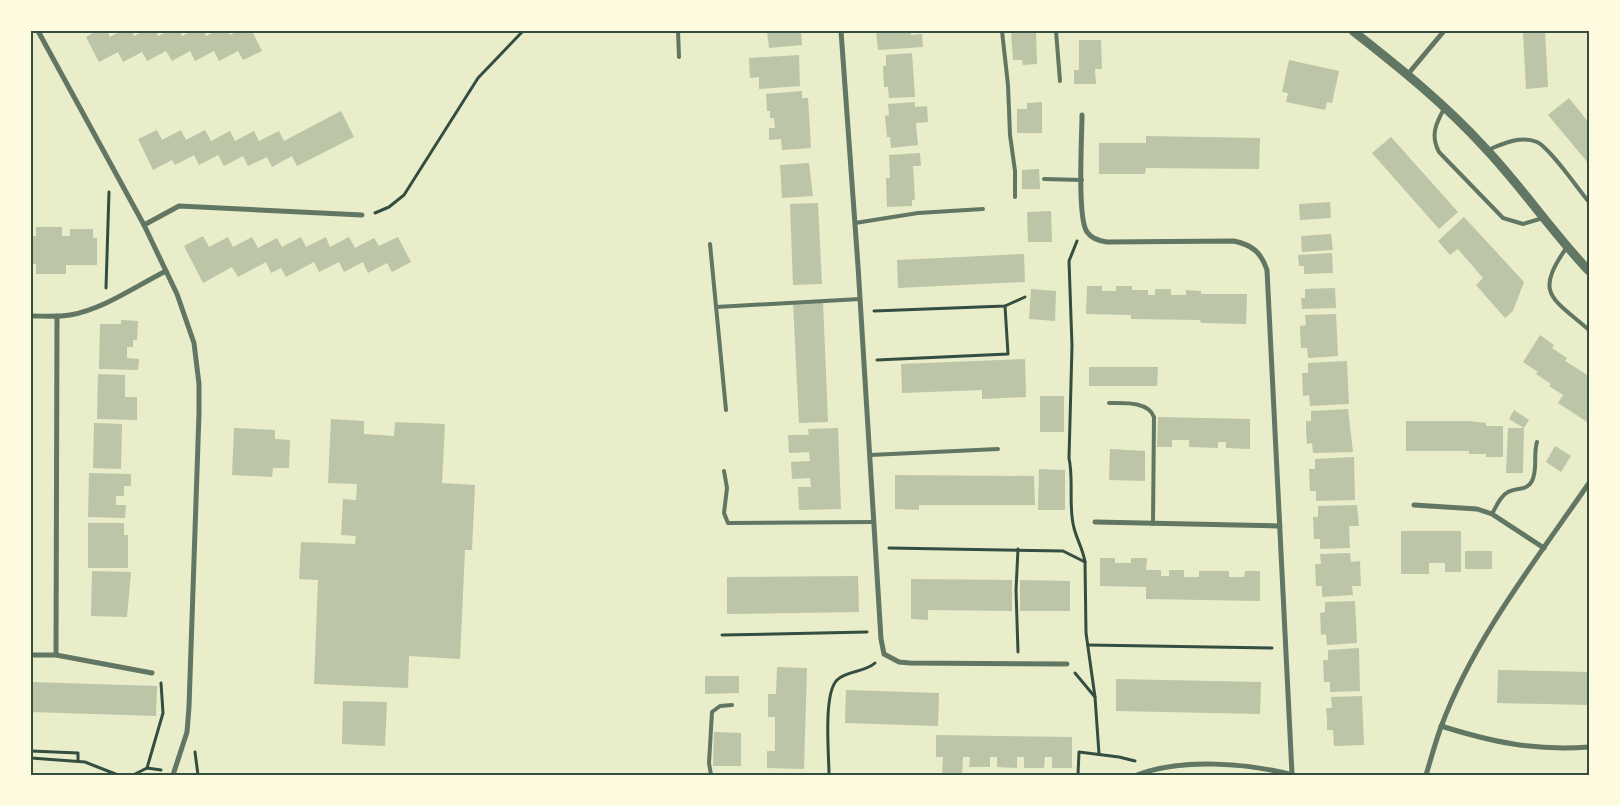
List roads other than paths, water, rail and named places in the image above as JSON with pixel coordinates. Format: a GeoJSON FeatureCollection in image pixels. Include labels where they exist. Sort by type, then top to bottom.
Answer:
{"type":"FeatureCollection","features":[{"type":"Feature","properties":{"kind":"street"},"geometry":{"type":"LineString","coordinates":[[38,31],[110,167],[144,225],[166,271],[191,335],[199,384],[189,707],[187,732],[173,775]]}},
{"type":"Feature","properties":{"kind":"street"},"geometry":{"type":"LineString","coordinates":[[841,31],[884,654],[899,662],[910,663],[1018,662],[1067,664]]}},
{"type":"Feature","properties":{"kind":"street"},"geometry":{"type":"LineString","coordinates":[[1353,31],[1408,74],[1445,107],[1488,150],[1567,247],[1589,271]]}},
{"type":"Feature","properties":{"kind":"street"},"geometry":{"type":"LineString","coordinates":[[1408,74],[1444,31]]}},
{"type":"Feature","properties":{"kind":"street"},"geometry":{"type":"LineString","coordinates":[[1082,115],[1082,215],[1086,232],[1092,238],[1107,242],[1234,240],[1244,243],[1260,253],[1267,270],[1292,775],[1259,767],[1227,765],[1160,769],[1137,775]]}},
{"type":"Feature","properties":{"kind":"street"},"geometry":{"type":"LineString","coordinates":[[144,225],[170,209],[186,205],[362,215]]}},
{"type":"Feature","properties":{"kind":"street"},"geometry":{"type":"LineString","coordinates":[[31,316],[57,316],[82,311],[109,300],[166,271]]}},
{"type":"Feature","properties":{"kind":"street"},"geometry":{"type":"LineString","coordinates":[[56,656],[57,316]]}},
{"type":"Feature","properties":{"kind":"street"},"geometry":{"type":"LineString","coordinates":[[1426,775],[1441,726],[1477,652],[1544,548],[1589,483]]}},
{"type":"Feature","properties":{"kind":"street"},"geometry":{"type":"LineString","coordinates":[[1414,505],[1470,508],[1492,514],[1544,548]]}},
{"type":"Feature","properties":{"kind":"street"},"geometry":{"type":"LineString","coordinates":[[1095,522],[1280,526]]}},
{"type":"Feature","properties":{"kind":"street"},"geometry":{"type":"LineString","coordinates":[[31,655],[56,656],[152,673]]}},
{"type":"Feature","properties":{"kind":"street"},"geometry":{"type":"LineString","coordinates":[[1441,726],[1492,741],[1523,747],[1589,747]]}},
{"type":"Feature","properties":{"kind":"lane"},"geometry":{"type":"LineString","coordinates":[[678,31],[679,57]]}},
{"type":"Feature","properties":{"kind":"lane"},"geometry":{"type":"LineString","coordinates":[[1002,31],[1008,85],[1010,135],[1015,170],[1015,197]]}},
{"type":"Feature","properties":{"kind":"lane"},"geometry":{"type":"LineString","coordinates":[[1056,31],[1060,81]]}},
{"type":"Feature","properties":{"kind":"lane"},"geometry":{"type":"LineString","coordinates":[[1445,107],[1434,128],[1436,145],[1439,152],[1503,218],[1523,224],[1543,218]]}},
{"type":"Feature","properties":{"kind":"lane"},"geometry":{"type":"LineString","coordinates":[[1488,150],[1505,142],[1522,140],[1537,142],[1548,151],[1589,202]]}},
{"type":"Feature","properties":{"kind":"lane"},"geometry":{"type":"LineString","coordinates":[[1044,179],[1082,180]]}},
{"type":"Feature","properties":{"kind":"lane"},"geometry":{"type":"LineString","coordinates":[[855,223],[918,213],[983,209]]}},
{"type":"Feature","properties":{"kind":"lane"},"geometry":{"type":"LineString","coordinates":[[710,244],[726,410]]}},
{"type":"Feature","properties":{"kind":"lane"},"geometry":{"type":"LineString","coordinates":[[1567,247],[1549,276],[1549,290],[1557,303],[1589,330]]}},
{"type":"Feature","properties":{"kind":"lane"},"geometry":{"type":"LineString","coordinates":[[716,307],[860,299]]}},
{"type":"Feature","properties":{"kind":"lane"},"geometry":{"type":"LineString","coordinates":[[1109,403],[1144,407],[1152,412],[1154,416],[1153,524]]}},
{"type":"Feature","properties":{"kind":"lane"},"geometry":{"type":"LineString","coordinates":[[1492,514],[1508,492],[1524,489],[1531,483],[1535,473],[1534,456],[1537,442]]}},
{"type":"Feature","properties":{"kind":"lane"},"geometry":{"type":"LineString","coordinates":[[870,455],[998,449]]}},
{"type":"Feature","properties":{"kind":"lane"},"geometry":{"type":"LineString","coordinates":[[724,471],[727,488],[724,513],[728,523],[874,522]]}},
{"type":"Feature","properties":{"kind":"lane"},"geometry":{"type":"LineString","coordinates":[[711,775],[709,762],[712,712],[720,706],[732,705]]}}]}
